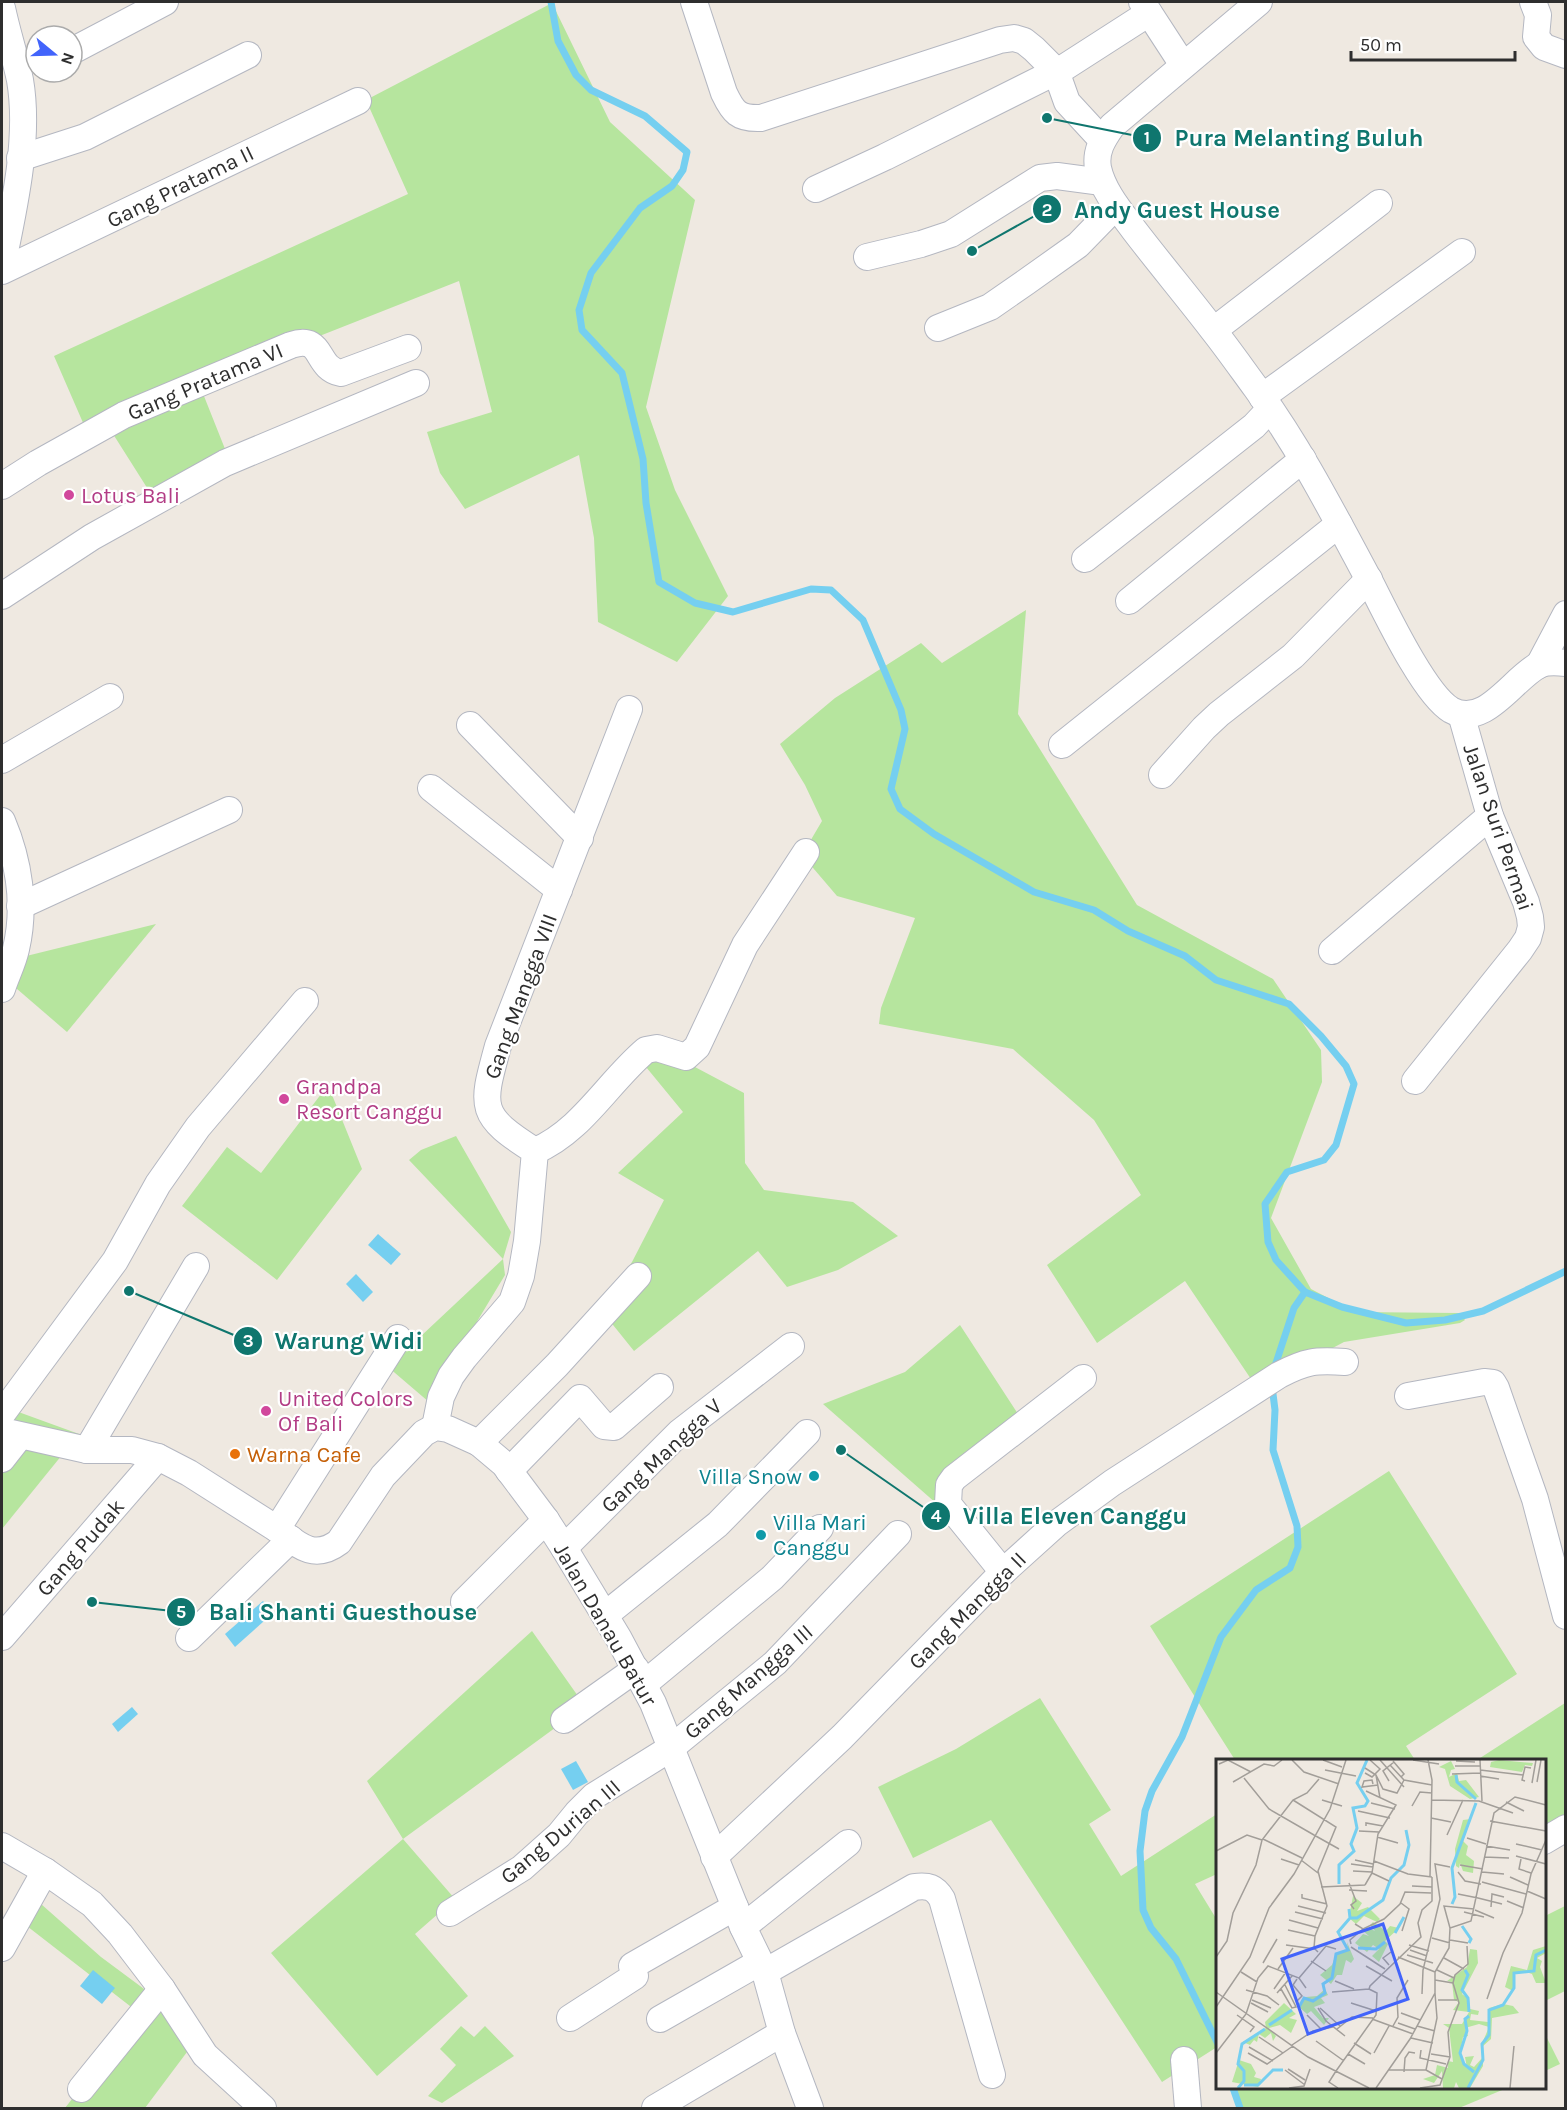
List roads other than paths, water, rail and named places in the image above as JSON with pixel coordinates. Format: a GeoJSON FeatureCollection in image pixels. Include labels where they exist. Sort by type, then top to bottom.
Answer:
{"type":"FeatureCollection","features":[{"type":"Feature","properties":{"kind":"street"},"geometry":{"type":"LineString","coordinates":[[84,45],[165,2]]}},
{"type":"Feature","properties":{"kind":"street"},"geometry":{"type":"LineString","coordinates":[[694,2],[724,93],[731,107],[738,114],[748,118],[761,118],[1000,40],[1014,38],[1024,41],[1056,71],[1066,102],[1102,140]]}},
{"type":"Feature","properties":{"kind":"street"},"geometry":{"type":"LineString","coordinates":[[1259,2],[1112,126],[1102,140],[1098,159],[1102,182],[1116,206],[1157,261],[1214,330],[1304,459],[1406,650],[1431,689],[1451,710],[1461,714],[1476,713],[1487,708],[1539,665],[1566,614]]}},
{"type":"Feature","properties":{"kind":"street"},"geometry":{"type":"LineString","coordinates":[[1533,2],[1538,15],[1536,37],[1544,47],[1566,55]]}},
{"type":"Feature","properties":{"kind":"street"},"geometry":{"type":"LineString","coordinates":[[816,189],[1056,71],[1146,7],[1183,64]]}},
{"type":"Feature","properties":{"kind":"street"},"geometry":{"type":"LineString","coordinates":[[2,8],[24,65]]}},
{"type":"Feature","properties":{"kind":"street"},"geometry":{"type":"LineString","coordinates":[[20,158],[85,137],[248,55]]}},
{"type":"Feature","properties":{"kind":"street"},"geometry":{"type":"LineString","coordinates":[[2,266],[20,158],[22,107],[26,84]]}},
{"type":"Feature","properties":{"kind":"street","name":"Gang Pratama II"},"geometry":{"type":"LineString","coordinates":[[2,271],[358,100]]}},
{"type":"Feature","properties":{"kind":"street"},"geometry":{"type":"LineString","coordinates":[[867,258],[951,234],[1040,178],[1057,176],[1102,182]]}},
{"type":"Feature","properties":{"kind":"street"},"geometry":{"type":"LineString","coordinates":[[1214,330],[1379,203]]}},
{"type":"Feature","properties":{"kind":"street"},"geometry":{"type":"LineString","coordinates":[[938,328],[990,307],[1078,244],[1116,206]]}},
{"type":"Feature","properties":{"kind":"street"},"geometry":{"type":"LineString","coordinates":[[1084,559],[1254,426],[1266,403],[1462,252]]}},
{"type":"Feature","properties":{"kind":"street","name":"Gang Pratama VI"},"geometry":{"type":"LineString","coordinates":[[2,486],[124,415],[291,345],[308,342],[314,347],[327,368],[332,372],[341,373],[408,348]]}},
{"type":"Feature","properties":{"kind":"street"},"geometry":{"type":"LineString","coordinates":[[2,596],[92,537],[225,463],[416,383]]}},
{"type":"Feature","properties":{"kind":"street"},"geometry":{"type":"LineString","coordinates":[[1129,601],[1304,459]]}},
{"type":"Feature","properties":{"kind":"street"},"geometry":{"type":"LineString","coordinates":[[1062,745],[1339,524]]}},
{"type":"Feature","properties":{"kind":"street"},"geometry":{"type":"LineString","coordinates":[[1162,775],[1219,714],[1293,656],[1368,579]]}},
{"type":"Feature","properties":{"kind":"street"},"geometry":{"type":"LineString","coordinates":[[1539,665],[1554,662],[1566,663]]}},
{"type":"Feature","properties":{"kind":"street"},"geometry":{"type":"LineString","coordinates":[[2,760],[110,697]]}},
{"type":"Feature","properties":{"kind":"street","name":"Gang Mangga VIII"},"geometry":{"type":"LineString","coordinates":[[535,1151],[513,1137],[490,1115],[486,1103],[488,1083],[498,1046],[629,709]]}},
{"type":"Feature","properties":{"kind":"street","name":"Jalan Suri Permai"},"geometry":{"type":"LineString","coordinates":[[1415,1081],[1528,938],[1531,927],[1526,902],[1490,816],[1461,714]]}},
{"type":"Feature","properties":{"kind":"street"},"geometry":{"type":"LineString","coordinates":[[470,725],[579,838]]}},
{"type":"Feature","properties":{"kind":"street"},"geometry":{"type":"LineString","coordinates":[[431,788],[559,890]]}},
{"type":"Feature","properties":{"kind":"street"},"geometry":{"type":"LineString","coordinates":[[20,906],[229,810]]}},
{"type":"Feature","properties":{"kind":"street"},"geometry":{"type":"LineString","coordinates":[[1332,951],[1490,816]]}},
{"type":"Feature","properties":{"kind":"street"},"geometry":{"type":"LineString","coordinates":[[2,821],[11,844],[20,884],[21,921],[16,952],[2,989]]}},
{"type":"Feature","properties":{"kind":"street"},"geometry":{"type":"LineString","coordinates":[[2,1459],[11,1433],[87,1450],[132,1450],[158,1457],[189,1473],[292,1539],[319,1553],[330,1549],[339,1542],[383,1476],[424,1432],[435,1427],[441,1397],[451,1376],[512,1302],[527,1241],[535,1151],[565,1134],[646,1050],[657,1048],[686,1057],[692,1053],[701,1040],[745,945],[807,852]]}},
{"type":"Feature","properties":{"kind":"street"},"geometry":{"type":"LineString","coordinates":[[2,1414],[115,1261],[158,1184],[198,1127],[305,1001]]}},
{"type":"Feature","properties":{"kind":"street"},"geometry":{"type":"LineString","coordinates":[[87,1450],[196,1266]]}},
{"type":"Feature","properties":{"kind":"street"},"geometry":{"type":"LineString","coordinates":[[479,1443],[557,1365],[638,1276]]}},
{"type":"Feature","properties":{"kind":"street"},"geometry":{"type":"LineString","coordinates":[[189,1638],[292,1539],[398,1338]]}},
{"type":"Feature","properties":{"kind":"street","name":"Gang Mangga V"},"geometry":{"type":"LineString","coordinates":[[564,1548],[680,1432],[791,1346]]}},
{"type":"Feature","properties":{"kind":"street","name":"Gang Mangga II"},"geometry":{"type":"LineString","coordinates":[[714,1857],[842,1737],[1003,1572],[1056,1524],[1112,1483],[1279,1375],[1317,1360],[1345,1362]]}},
{"type":"Feature","properties":{"kind":"street"},"geometry":{"type":"LineString","coordinates":[[1003,1572],[948,1504],[949,1485],[954,1478],[1083,1378]]}},
{"type":"Feature","properties":{"kind":"street"},"geometry":{"type":"LineString","coordinates":[[1408,1396],[1484,1382],[1493,1383],[1497,1388],[1535,1499],[1566,1616]]}},
{"type":"Feature","properties":{"kind":"street"},"geometry":{"type":"LineString","coordinates":[[509,1471],[580,1398],[608,1428],[614,1427],[660,1387]]}},
{"type":"Feature","properties":{"kind":"street","name":"Jalan Danau Batur"},"geometry":{"type":"LineString","coordinates":[[435,1427],[448,1429],[479,1443],[504,1464],[564,1548],[640,1676],[739,1917],[762,1967],[782,2033],[810,2109]]}},
{"type":"Feature","properties":{"kind":"street"},"geometry":{"type":"LineString","coordinates":[[605,1615],[718,1524],[807,1433]]}},
{"type":"Feature","properties":{"kind":"street","name":"Gang Pudak"},"geometry":{"type":"LineString","coordinates":[[2,1637],[158,1457]]}},
{"type":"Feature","properties":{"kind":"street"},"geometry":{"type":"LineString","coordinates":[[464,1602],[546,1520]]}},
{"type":"Feature","properties":{"kind":"street"},"geometry":{"type":"LineString","coordinates":[[564,1720],[640,1676],[772,1578],[820,1528]]}},
{"type":"Feature","properties":{"kind":"street","name":"Gang Mangga III"},"geometry":{"type":"LineString","coordinates":[[671,1748],[782,1657],[898,1534]]}},
{"type":"Feature","properties":{"kind":"street","name":"Gang Durian III"},"geometry":{"type":"LineString","coordinates":[[450,1913],[522,1868],[559,1835],[594,1796],[671,1748]]}},
{"type":"Feature","properties":{"kind":"street"},"geometry":{"type":"LineString","coordinates":[[1546,1840],[1566,1828]]}},
{"type":"Feature","properties":{"kind":"street"},"geometry":{"type":"LineString","coordinates":[[570,2018],[635,1976],[632,1966],[739,1917],[848,1843]]}},
{"type":"Feature","properties":{"kind":"street"},"geometry":{"type":"LineString","coordinates":[[2,1846],[45,1871],[92,1904],[120,1934],[162,1989],[204,2055],[263,2109]]}},
{"type":"Feature","properties":{"kind":"street"},"geometry":{"type":"LineString","coordinates":[[2,1948],[45,1871]]}},
{"type":"Feature","properties":{"kind":"street"},"geometry":{"type":"LineString","coordinates":[[660,2019],[914,1887],[930,1887],[937,1891],[942,1899],[992,2075]]}},
{"type":"Feature","properties":{"kind":"street"},"geometry":{"type":"LineString","coordinates":[[81,2089],[162,1989]]}},
{"type":"Feature","properties":{"kind":"street"},"geometry":{"type":"LineString","coordinates":[[655,2109],[782,2033]]}},
{"type":"Feature","properties":{"kind":"street"},"geometry":{"type":"LineString","coordinates":[[1184,2060],[1188,2109]]}},
{"type":"Feature","properties":{"kind":"water"},"geometry":{"type":"Polygon","coordinates":[[[378,1234],[401,1254],[391,1265],[368,1245],[378,1234]]]}},
{"type":"Feature","properties":{"kind":"water"},"geometry":{"type":"Polygon","coordinates":[[[356,1274],[373,1292],[363,1302],[346,1284],[356,1274]]]}},
{"type":"Feature","properties":{"kind":"water"},"geometry":{"type":"Polygon","coordinates":[[[263,1601],[273,1613],[235,1647],[225,1634],[263,1601]]]}},
{"type":"Feature","properties":{"kind":"water"},"geometry":{"type":"Polygon","coordinates":[[[132,1707],[138,1714],[118,1732],[112,1724],[132,1707]]]}},
{"type":"Feature","properties":{"kind":"water"},"geometry":{"type":"Polygon","coordinates":[[[576,1761],[588,1782],[573,1790],[561,1769],[576,1761]]]}},
{"type":"Feature","properties":{"kind":"water"},"geometry":{"type":"Polygon","coordinates":[[[93,1970],[115,1988],[102,2004],[80,1986],[93,1970]]]}},
{"type":"Feature","properties":{"kind":"waterway"},"geometry":{"type":"LineString","coordinates":[[551,2],[558,41],[576,75],[591,90],[645,116],[687,152],[683,170],[672,186],[640,208],[591,273],[579,310],[582,330],[622,373],[643,459],[646,503],[659,582],[695,603],[733,612],[811,589],[831,590],[863,620],[901,710],[905,729],[891,789],[900,809],[934,834],[1034,892],[1094,910],[1128,931],[1185,956],[1216,980],[1289,1004],[1321,1036],[1346,1066],[1354,1084],[1336,1145],[1324,1160],[1287,1172],[1265,1204],[1268,1242],[1276,1260],[1305,1292],[1342,1307],[1406,1323],[1445,1320],[1483,1311],[1566,1271]]}},
{"type":"Feature","properties":{"kind":"waterway"},"geometry":{"type":"LineString","coordinates":[[1274,1369],[1294,1308],[1305,1292]]}},
{"type":"Feature","properties":{"kind":"waterway"},"geometry":{"type":"LineString","coordinates":[[1216,2040],[1176,1959],[1151,1928],[1143,1910],[1140,1851],[1145,1811],[1152,1791],[1182,1737],[1221,1637],[1256,1590],[1290,1568],[1298,1547],[1297,1526],[1273,1450],[1275,1410],[1272,1386]]}},
{"type":"Feature","properties":{"kind":"waterway"},"geometry":{"type":"LineString","coordinates":[[1233,2089],[1240,2108]]}},
{"type":"Feature","properties":{"kind":"place","name":"Pura Melanting Buluh"},"geometry":{"type":"Point","coordinates":[1047,118]}},
{"type":"Feature","properties":{"kind":"place","name":"Andy Guest House"},"geometry":{"type":"Point","coordinates":[972,251]}},
{"type":"Feature","properties":{"kind":"place","name":"Lotus Bali"},"geometry":{"type":"Point","coordinates":[69,495]}},
{"type":"Feature","properties":{"kind":"place","name":"Grandpa Resort Canggu"},"geometry":{"type":"Point","coordinates":[284,1099]}},
{"type":"Feature","properties":{"kind":"place","name":"Warung Widi"},"geometry":{"type":"Point","coordinates":[129,1291]}},
{"type":"Feature","properties":{"kind":"place","name":"United Colors Of Bali"},"geometry":{"type":"Point","coordinates":[266,1411]}},
{"type":"Feature","properties":{"kind":"place","name":"Villa Eleven Canggu"},"geometry":{"type":"Point","coordinates":[841,1450]}},
{"type":"Feature","properties":{"kind":"place","name":"Warna Cafe"},"geometry":{"type":"Point","coordinates":[235,1454]}},
{"type":"Feature","properties":{"kind":"place","name":"Villa Snow"},"geometry":{"type":"Point","coordinates":[814,1476]}},
{"type":"Feature","properties":{"kind":"place","name":"Villa Mari Canggu"},"geometry":{"type":"Point","coordinates":[761,1535]}},
{"type":"Feature","properties":{"kind":"place","name":"Bali Shanti Guesthouse"},"geometry":{"type":"Point","coordinates":[92,1602]}}]}
